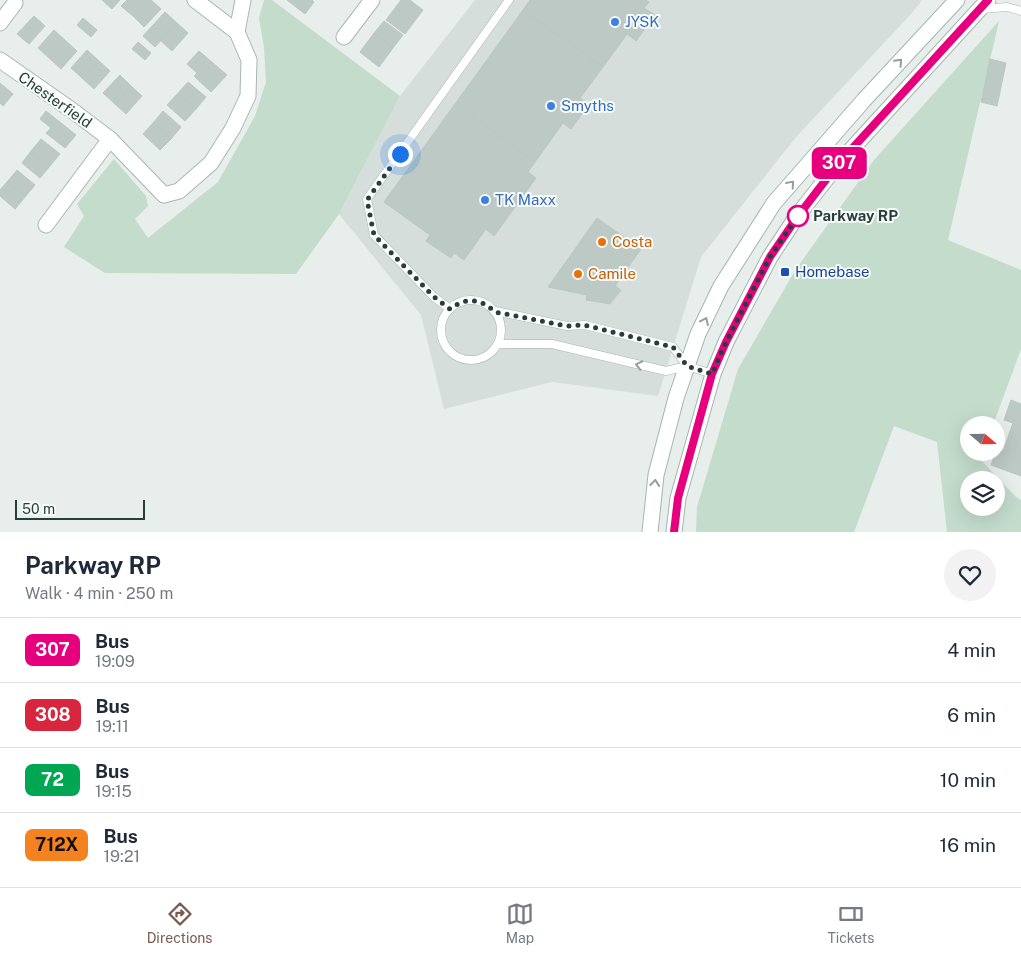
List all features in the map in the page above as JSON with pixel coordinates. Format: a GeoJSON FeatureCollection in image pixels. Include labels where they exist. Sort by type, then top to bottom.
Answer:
{"type":"FeatureCollection","features":[{"type":"Feature","properties":{"kind":"main road"},"geometry":{"type":"LineString","coordinates":[[195,0],[237,32],[243,0]]}},
{"type":"Feature","properties":{"kind":"main road"},"geometry":{"type":"LineString","coordinates":[[344,37],[372,0]]}},
{"type":"Feature","properties":{"kind":"main road"},"geometry":{"type":"LineString","coordinates":[[650,532],[656,475],[676,398],[698,334],[721,286],[774,203],[864,100],[957,0]]}},
{"type":"Feature","properties":{"kind":"main road"},"geometry":{"type":"LineString","coordinates":[[0,23],[15,4]]}},
{"type":"Feature","properties":{"kind":"main road"},"geometry":{"type":"LineString","coordinates":[[674,532],[678,498],[712,374],[726,342],[770,257],[798,216],[838,164],[984,4]]}},
{"type":"Feature","properties":{"kind":"main road","name":"Chesterfield"},"geometry":{"type":"LineString","coordinates":[[0,60],[73,111],[110,140],[164,195],[179,191],[212,164],[233,128],[248,96],[248,60],[237,32]]}},
{"type":"Feature","properties":{"kind":"main road"},"geometry":{"type":"LineString","coordinates":[[46,225],[110,140]]}},
{"type":"Feature","properties":{"kind":"lane"},"geometry":{"type":"LineString","coordinates":[[450,309],[434,297],[374,235],[367,200],[509,0]]}},
{"type":"Feature","properties":{"kind":"lane"},"geometry":{"type":"LineString","coordinates":[[984,4],[1021,11]]}},
{"type":"Feature","properties":{"kind":"lane"},"geometry":{"type":"LineString","coordinates":[[468,300],[478,301],[487,305],[495,312],[500,321],[502,331],[498,344],[490,354],[479,359],[466,360],[454,355],[445,345],[441,333],[443,320],[450,309],[458,303],[468,300]]}},
{"type":"Feature","properties":{"kind":"lane"},"geometry":{"type":"LineString","coordinates":[[495,312],[567,326],[584,325],[673,347],[687,366]]}},
{"type":"Feature","properties":{"kind":"lane"},"geometry":{"type":"LineString","coordinates":[[498,344],[552,344],[666,371],[687,366],[712,374]]}},
{"type":"Feature","properties":{"kind":"shaded area"},"geometry":{"type":"Polygon","coordinates":[[[475,0],[922,0],[796,137],[701,257],[658,396],[552,382],[444,409],[421,315],[339,214],[400,96],[475,0]]]}},
{"type":"Feature","properties":{"kind":"green space"},"geometry":{"type":"Polygon","coordinates":[[[264,0],[272,0],[400,96],[339,214],[296,274],[105,273],[64,247],[84,216],[77,204],[114,159],[146,196],[148,206],[135,219],[148,238],[218,182],[255,116],[266,82],[264,47],[259,18],[264,0]]]}},
{"type":"Feature","properties":{"kind":"green space"},"geometry":{"type":"Polygon","coordinates":[[[999,21],[948,240],[1021,270],[1021,349],[996,416],[960,416],[960,461],[982,461],[991,471],[960,471],[960,516],[1005,516],[1005,485],[1021,500],[1021,532],[947,532],[937,442],[894,426],[854,532],[696,532],[697,507],[738,369],[796,269],[874,160],[999,21]]]}},
{"type":"Feature","properties":{"kind":"building"},"geometry":{"type":"Polygon","coordinates":[[[102,0],[120,0],[112,9],[102,0]]]}},
{"type":"Feature","properties":{"kind":"building"},"geometry":{"type":"Polygon","coordinates":[[[127,0],[148,0],[133,16],[121,6],[127,0]]]}},
{"type":"Feature","properties":{"kind":"building"},"geometry":{"type":"Polygon","coordinates":[[[148,0],[151,0],[161,9],[144,27],[133,16],[148,0]]]}},
{"type":"Feature","properties":{"kind":"building"},"geometry":{"type":"Polygon","coordinates":[[[287,0],[312,0],[314,2],[305,14],[287,0]]]}},
{"type":"Feature","properties":{"kind":"building"},"geometry":{"type":"Polygon","coordinates":[[[401,0],[410,0],[423,10],[414,22],[395,8],[401,0]]]}},
{"type":"Feature","properties":{"kind":"building"},"geometry":{"type":"Polygon","coordinates":[[[530,0],[646,0],[649,2],[644,8],[655,15],[636,41],[627,34],[603,67],[523,10],[530,0]]]}},
{"type":"Feature","properties":{"kind":"building"},"geometry":{"type":"Polygon","coordinates":[[[395,8],[414,22],[405,34],[386,20],[395,8]]]}},
{"type":"Feature","properties":{"kind":"building"},"geometry":{"type":"Polygon","coordinates":[[[523,10],[603,67],[580,98],[589,104],[571,129],[563,123],[535,162],[455,104],[523,10]]]}},
{"type":"Feature","properties":{"kind":"building"},"geometry":{"type":"Polygon","coordinates":[[[165,12],[177,23],[155,47],[143,36],[165,12]]]}},
{"type":"Feature","properties":{"kind":"building"},"geometry":{"type":"Polygon","coordinates":[[[34,16],[45,26],[29,44],[17,34],[34,16]]]}},
{"type":"Feature","properties":{"kind":"building"},"geometry":{"type":"Polygon","coordinates":[[[83,18],[97,30],[91,37],[77,25],[83,18]]]}},
{"type":"Feature","properties":{"kind":"building"},"geometry":{"type":"Polygon","coordinates":[[[384,21],[403,35],[393,48],[374,33],[384,21]]]}},
{"type":"Feature","properties":{"kind":"building"},"geometry":{"type":"Polygon","coordinates":[[[177,23],[188,33],[172,51],[160,40],[177,23]]]}},
{"type":"Feature","properties":{"kind":"building"},"geometry":{"type":"Polygon","coordinates":[[[54,30],[66,41],[49,58],[38,48],[54,30]]]}},
{"type":"Feature","properties":{"kind":"building"},"geometry":{"type":"Polygon","coordinates":[[[374,33],[393,48],[379,67],[360,52],[374,33]]]}},
{"type":"Feature","properties":{"kind":"building"},"geometry":{"type":"Polygon","coordinates":[[[66,41],[77,51],[61,69],[49,58],[66,41]]]}},
{"type":"Feature","properties":{"kind":"building"},"geometry":{"type":"Polygon","coordinates":[[[138,42],[151,53],[145,60],[132,49],[138,42]]]}},
{"type":"Feature","properties":{"kind":"building"},"geometry":{"type":"Polygon","coordinates":[[[87,50],[99,61],[82,78],[71,68],[87,50]]]}},
{"type":"Feature","properties":{"kind":"building"},"geometry":{"type":"Polygon","coordinates":[[[199,51],[227,75],[211,92],[194,76],[197,73],[187,64],[199,51]]]}},
{"type":"Feature","properties":{"kind":"building"},"geometry":{"type":"Polygon","coordinates":[[[990,59],[1006,63],[997,106],[981,102],[990,59]]]}},
{"type":"Feature","properties":{"kind":"building"},"geometry":{"type":"Polygon","coordinates":[[[99,61],[110,71],[94,89],[82,78],[99,61]]]}},
{"type":"Feature","properties":{"kind":"building"},"geometry":{"type":"Polygon","coordinates":[[[120,75],[131,86],[115,104],[103,93],[120,75]]]}},
{"type":"Feature","properties":{"kind":"building"},"geometry":{"type":"Polygon","coordinates":[[[188,82],[206,97],[196,109],[178,93],[188,82]]]}},
{"type":"Feature","properties":{"kind":"building"},"geometry":{"type":"Polygon","coordinates":[[[0,83],[13,94],[3,106],[0,103],[0,83]]]}},
{"type":"Feature","properties":{"kind":"building"},"geometry":{"type":"Polygon","coordinates":[[[131,86],[142,96],[126,114],[115,104],[131,86]]]}},
{"type":"Feature","properties":{"kind":"building"},"geometry":{"type":"Polygon","coordinates":[[[178,93],[196,109],[185,121],[167,105],[178,93]]]}},
{"type":"Feature","properties":{"kind":"building"},"geometry":{"type":"Polygon","coordinates":[[[455,104],[535,162],[528,172],[536,178],[494,236],[486,229],[464,260],[454,253],[451,258],[426,241],[430,235],[384,202],[455,104]]]}},
{"type":"Feature","properties":{"kind":"building"},"geometry":{"type":"Polygon","coordinates":[[[46,111],[76,135],[65,148],[46,133],[51,128],[40,119],[46,111]]]}},
{"type":"Feature","properties":{"kind":"building"},"geometry":{"type":"Polygon","coordinates":[[[163,111],[181,127],[171,139],[153,123],[163,111]]]}},
{"type":"Feature","properties":{"kind":"building"},"geometry":{"type":"Polygon","coordinates":[[[153,123],[171,139],[160,150],[143,134],[153,123]]]}},
{"type":"Feature","properties":{"kind":"building"},"geometry":{"type":"Polygon","coordinates":[[[41,139],[60,154],[50,166],[31,151],[41,139]]]}},
{"type":"Feature","properties":{"kind":"building"},"geometry":{"type":"Polygon","coordinates":[[[31,151],[50,166],[40,178],[22,163],[31,151]]]}},
{"type":"Feature","properties":{"kind":"building"},"geometry":{"type":"Polygon","coordinates":[[[17,170],[35,185],[25,197],[7,182],[17,170]]]}},
{"type":"Feature","properties":{"kind":"building"},"geometry":{"type":"Polygon","coordinates":[[[7,182],[25,197],[15,209],[0,196],[0,190],[7,182]]]}},
{"type":"Feature","properties":{"kind":"building"},"geometry":{"type":"Polygon","coordinates":[[[597,218],[641,249],[615,286],[621,290],[610,304],[586,300],[587,295],[548,287],[597,218]]]}},
{"type":"Feature","properties":{"kind":"building"},"geometry":{"type":"Polygon","coordinates":[[[1011,400],[1021,404],[1021,476],[991,465],[992,461],[1005,461],[1005,445],[1013,423],[1005,420],[1011,400]]]}},
{"type":"Feature","properties":{"kind":"bus line","name":"307"},"geometry":{"type":"LineString","coordinates":[[674,532],[678,498],[712,374],[726,342],[770,257],[798,216],[838,164],[988,0]]}},
{"type":"Feature","properties":{"kind":"place","name":"JYSK"},"geometry":{"type":"Point","coordinates":[615,22]}},
{"type":"Feature","properties":{"kind":"place","name":"Smyths"},"geometry":{"type":"Point","coordinates":[551,106]}},
{"type":"Feature","properties":{"kind":"place","name":"TK Maxx"},"geometry":{"type":"Point","coordinates":[485,200]}},
{"type":"Feature","properties":{"kind":"place","name":"Parkway RP"},"geometry":{"type":"Point","coordinates":[798,216]}},
{"type":"Feature","properties":{"kind":"place","name":"Costa"},"geometry":{"type":"Point","coordinates":[602,242]}},
{"type":"Feature","properties":{"kind":"place","name":"Homebase"},"geometry":{"type":"Point","coordinates":[785,272]}},
{"type":"Feature","properties":{"kind":"place","name":"Camile"},"geometry":{"type":"Point","coordinates":[578,274]}},
{"type":"Feature","properties":{"kind":"route"},"geometry":{"type":"LineString","coordinates":[[400,154],[367,200],[374,235],[434,297],[450,309],[458,303],[468,300],[478,301],[487,305],[495,312],[567,326],[584,325],[673,347],[687,366],[712,374],[726,342],[770,257],[798,216]]}}]}
